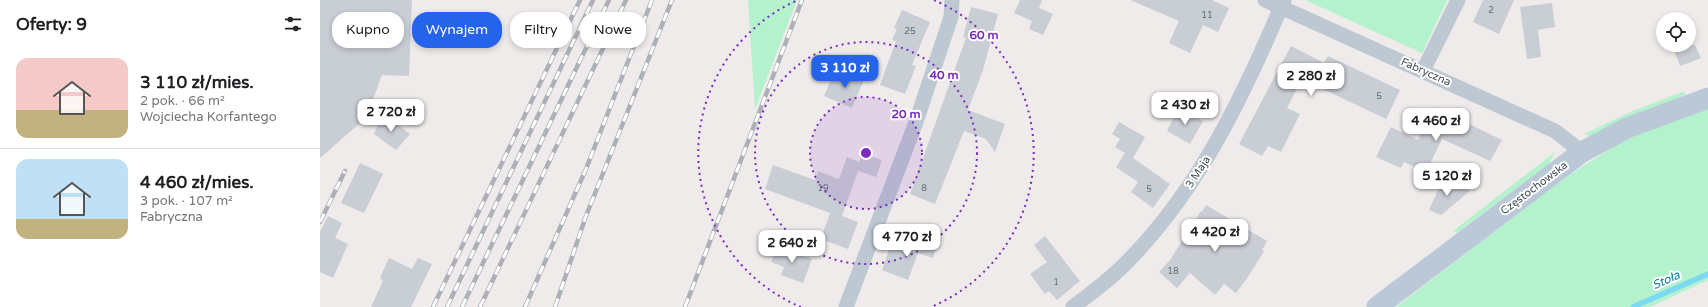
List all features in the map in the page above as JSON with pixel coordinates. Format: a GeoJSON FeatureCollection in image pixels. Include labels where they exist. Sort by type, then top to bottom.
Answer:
{"type":"FeatureCollection","features":[{"type":"Feature","properties":{"kind":"street"},"geometry":{"type":"LineString","coordinates":[[846,307],[916,122],[951,17],[952,0]]}},
{"type":"Feature","properties":{"kind":"street","name":"Fabryczna"},"geometry":{"type":"LineString","coordinates":[[1265,0],[1283,4],[1423,71],[1555,131],[1582,152]]}},
{"type":"Feature","properties":{"kind":"street"},"geometry":{"type":"LineString","coordinates":[[1423,71],[1458,0]]}},
{"type":"Feature","properties":{"kind":"street","name":"3 Maja"},"geometry":{"type":"LineString","coordinates":[[1073,307],[1126,263],[1157,229],[1191,184],[1219,138],[1244,91],[1283,4]]}},
{"type":"Feature","properties":{"kind":"street","name":"Częstochowska"},"geometry":{"type":"LineString","coordinates":[[1377,307],[1582,152],[1627,128],[1708,98]]}},
{"type":"Feature","properties":{"kind":"green space"},"geometry":{"type":"Polygon","coordinates":[[[748,0],[797,0],[755,109],[748,0]]]}},
{"type":"Feature","properties":{"kind":"green space"},"geometry":{"type":"Polygon","coordinates":[[[1305,0],[1447,0],[1422,53],[1305,0]]]}},
{"type":"Feature","properties":{"kind":"green space"},"geometry":{"type":"Polygon","coordinates":[[[1682,92],[1685,93],[1685,95],[1598,133],[1590,136],[1584,134],[1633,111],[1682,92]]]}},
{"type":"Feature","properties":{"kind":"green space"},"geometry":{"type":"Polygon","coordinates":[[[1708,108],[1708,280],[1650,307],[1396,307],[1557,183],[1621,142],[1694,111],[1708,108]]]}},
{"type":"Feature","properties":{"kind":"green space"},"geometry":{"type":"Polygon","coordinates":[[[1555,152],[1549,164],[1457,233],[1453,231],[1555,152]]]}},
{"type":"Feature","properties":{"kind":"building"},"geometry":{"type":"Polygon","coordinates":[[[320,0],[412,0],[409,76],[382,75],[371,105],[376,109],[320,158],[320,0]]]}},
{"type":"Feature","properties":{"kind":"building"},"geometry":{"type":"Polygon","coordinates":[[[1020,0],[1042,0],[1039,8],[1053,14],[1043,35],[1029,29],[1032,21],[1014,13],[1020,0]]]}},
{"type":"Feature","properties":{"kind":"building"},"geometry":{"type":"Polygon","coordinates":[[[1130,0],[1212,0],[1229,8],[1218,32],[1203,25],[1190,53],[1169,43],[1179,21],[1130,0]]]}},
{"type":"Feature","properties":{"kind":"building"},"geometry":{"type":"Polygon","coordinates":[[[1483,0],[1514,0],[1499,34],[1473,22],[1483,0]]]}},
{"type":"Feature","properties":{"kind":"building"},"geometry":{"type":"Polygon","coordinates":[[[1552,3],[1555,27],[1538,30],[1541,57],[1527,59],[1520,7],[1552,3]]]}},
{"type":"Feature","properties":{"kind":"building"},"geometry":{"type":"Polygon","coordinates":[[[971,7],[998,14],[983,70],[968,110],[1005,124],[995,152],[986,139],[964,131],[935,204],[910,194],[966,38],[963,37],[971,7]]]}},
{"type":"Feature","properties":{"kind":"building"},"geometry":{"type":"Polygon","coordinates":[[[902,10],[930,22],[912,65],[916,66],[905,94],[880,85],[896,41],[892,40],[897,29],[894,28],[902,10]]]}},
{"type":"Feature","properties":{"kind":"building"},"geometry":{"type":"Polygon","coordinates":[[[1291,46],[1324,63],[1328,56],[1400,90],[1386,119],[1302,79],[1287,108],[1300,114],[1281,152],[1268,146],[1262,156],[1239,144],[1291,46]]]}},
{"type":"Feature","properties":{"kind":"building"},"geometry":{"type":"Polygon","coordinates":[[[1696,47],[1701,58],[1680,66],[1675,52],[1696,52],[1696,47]]]}},
{"type":"Feature","properties":{"kind":"building"},"geometry":{"type":"Polygon","coordinates":[[[849,70],[865,77],[852,108],[824,96],[833,75],[845,80],[849,70]]]}},
{"type":"Feature","properties":{"kind":"building"},"geometry":{"type":"Polygon","coordinates":[[[1434,107],[1502,140],[1490,161],[1442,139],[1426,172],[1404,162],[1401,168],[1376,157],[1391,127],[1418,140],[1434,107]]]}},
{"type":"Feature","properties":{"kind":"building"},"geometry":{"type":"Polygon","coordinates":[[[1179,108],[1203,121],[1190,144],[1167,131],[1179,108]]]}},
{"type":"Feature","properties":{"kind":"building"},"geometry":{"type":"Polygon","coordinates":[[[383,114],[410,134],[396,150],[374,134],[383,114]]]}},
{"type":"Feature","properties":{"kind":"building"},"geometry":{"type":"Polygon","coordinates":[[[1119,122],[1145,137],[1133,158],[1170,184],[1153,208],[1131,192],[1138,182],[1116,167],[1125,153],[1115,147],[1120,139],[1112,134],[1119,122]]]}},
{"type":"Feature","properties":{"kind":"building"},"geometry":{"type":"Polygon","coordinates":[[[862,153],[882,160],[876,177],[858,171],[842,216],[858,222],[848,249],[821,239],[830,213],[765,189],[773,165],[815,180],[818,171],[839,179],[847,157],[859,162],[862,153]]]}},
{"type":"Feature","properties":{"kind":"building"},"geometry":{"type":"Polygon","coordinates":[[[360,163],[383,174],[364,213],[341,203],[360,163]]]}},
{"type":"Feature","properties":{"kind":"building"},"geometry":{"type":"Polygon","coordinates":[[[1443,179],[1470,191],[1441,215],[1429,210],[1443,179]]]}},
{"type":"Feature","properties":{"kind":"building"},"geometry":{"type":"Polygon","coordinates":[[[1206,205],[1267,241],[1262,250],[1264,251],[1236,293],[1224,284],[1215,295],[1190,273],[1177,288],[1159,272],[1170,260],[1206,205]]]}},
{"type":"Feature","properties":{"kind":"building"},"geometry":{"type":"Polygon","coordinates":[[[328,216],[342,223],[335,238],[348,244],[333,278],[320,272],[320,232],[328,216]]]}},
{"type":"Feature","properties":{"kind":"building"},"geometry":{"type":"Polygon","coordinates":[[[1045,236],[1080,281],[1057,300],[1049,291],[1045,294],[1030,274],[1047,262],[1034,245],[1045,236]]]}},
{"type":"Feature","properties":{"kind":"building"},"geometry":{"type":"Polygon","coordinates":[[[923,238],[938,243],[933,258],[918,253],[908,280],[882,270],[891,244],[904,248],[906,244],[919,248],[923,238]]]}},
{"type":"Feature","properties":{"kind":"building"},"geometry":{"type":"Polygon","coordinates":[[[777,246],[812,259],[803,283],[781,275],[784,267],[771,262],[777,246]]]}},
{"type":"Feature","properties":{"kind":"building"},"geometry":{"type":"Polygon","coordinates":[[[389,258],[412,269],[418,258],[432,264],[411,307],[371,307],[383,281],[380,278],[389,258]]]}},
{"type":"Feature","properties":{"kind":"waterway","name":"Stoła"},"geometry":{"type":"LineString","coordinates":[[1633,307],[1708,274]]}},
{"type":"Feature","properties":{"kind":"railway"},"geometry":{"type":"LineString","coordinates":[[433,307],[580,0]]}},
{"type":"Feature","properties":{"kind":"railway"},"geometry":{"type":"LineString","coordinates":[[447,307],[593,0]]}},
{"type":"Feature","properties":{"kind":"railway"},"geometry":{"type":"LineString","coordinates":[[462,307],[609,0]]}},
{"type":"Feature","properties":{"kind":"railway"},"geometry":{"type":"LineString","coordinates":[[480,307],[626,0]]}},
{"type":"Feature","properties":{"kind":"railway"},"geometry":{"type":"LineString","coordinates":[[525,307],[586,169],[652,0]]}},
{"type":"Feature","properties":{"kind":"railway"},"geometry":{"type":"LineString","coordinates":[[555,307],[586,216],[672,0]]}},
{"type":"Feature","properties":{"kind":"railway"},"geometry":{"type":"LineString","coordinates":[[685,307],[802,0]]}},
{"type":"Feature","properties":{"kind":"railway"},"geometry":{"type":"LineString","coordinates":[[320,222],[345,171]]}}]}
